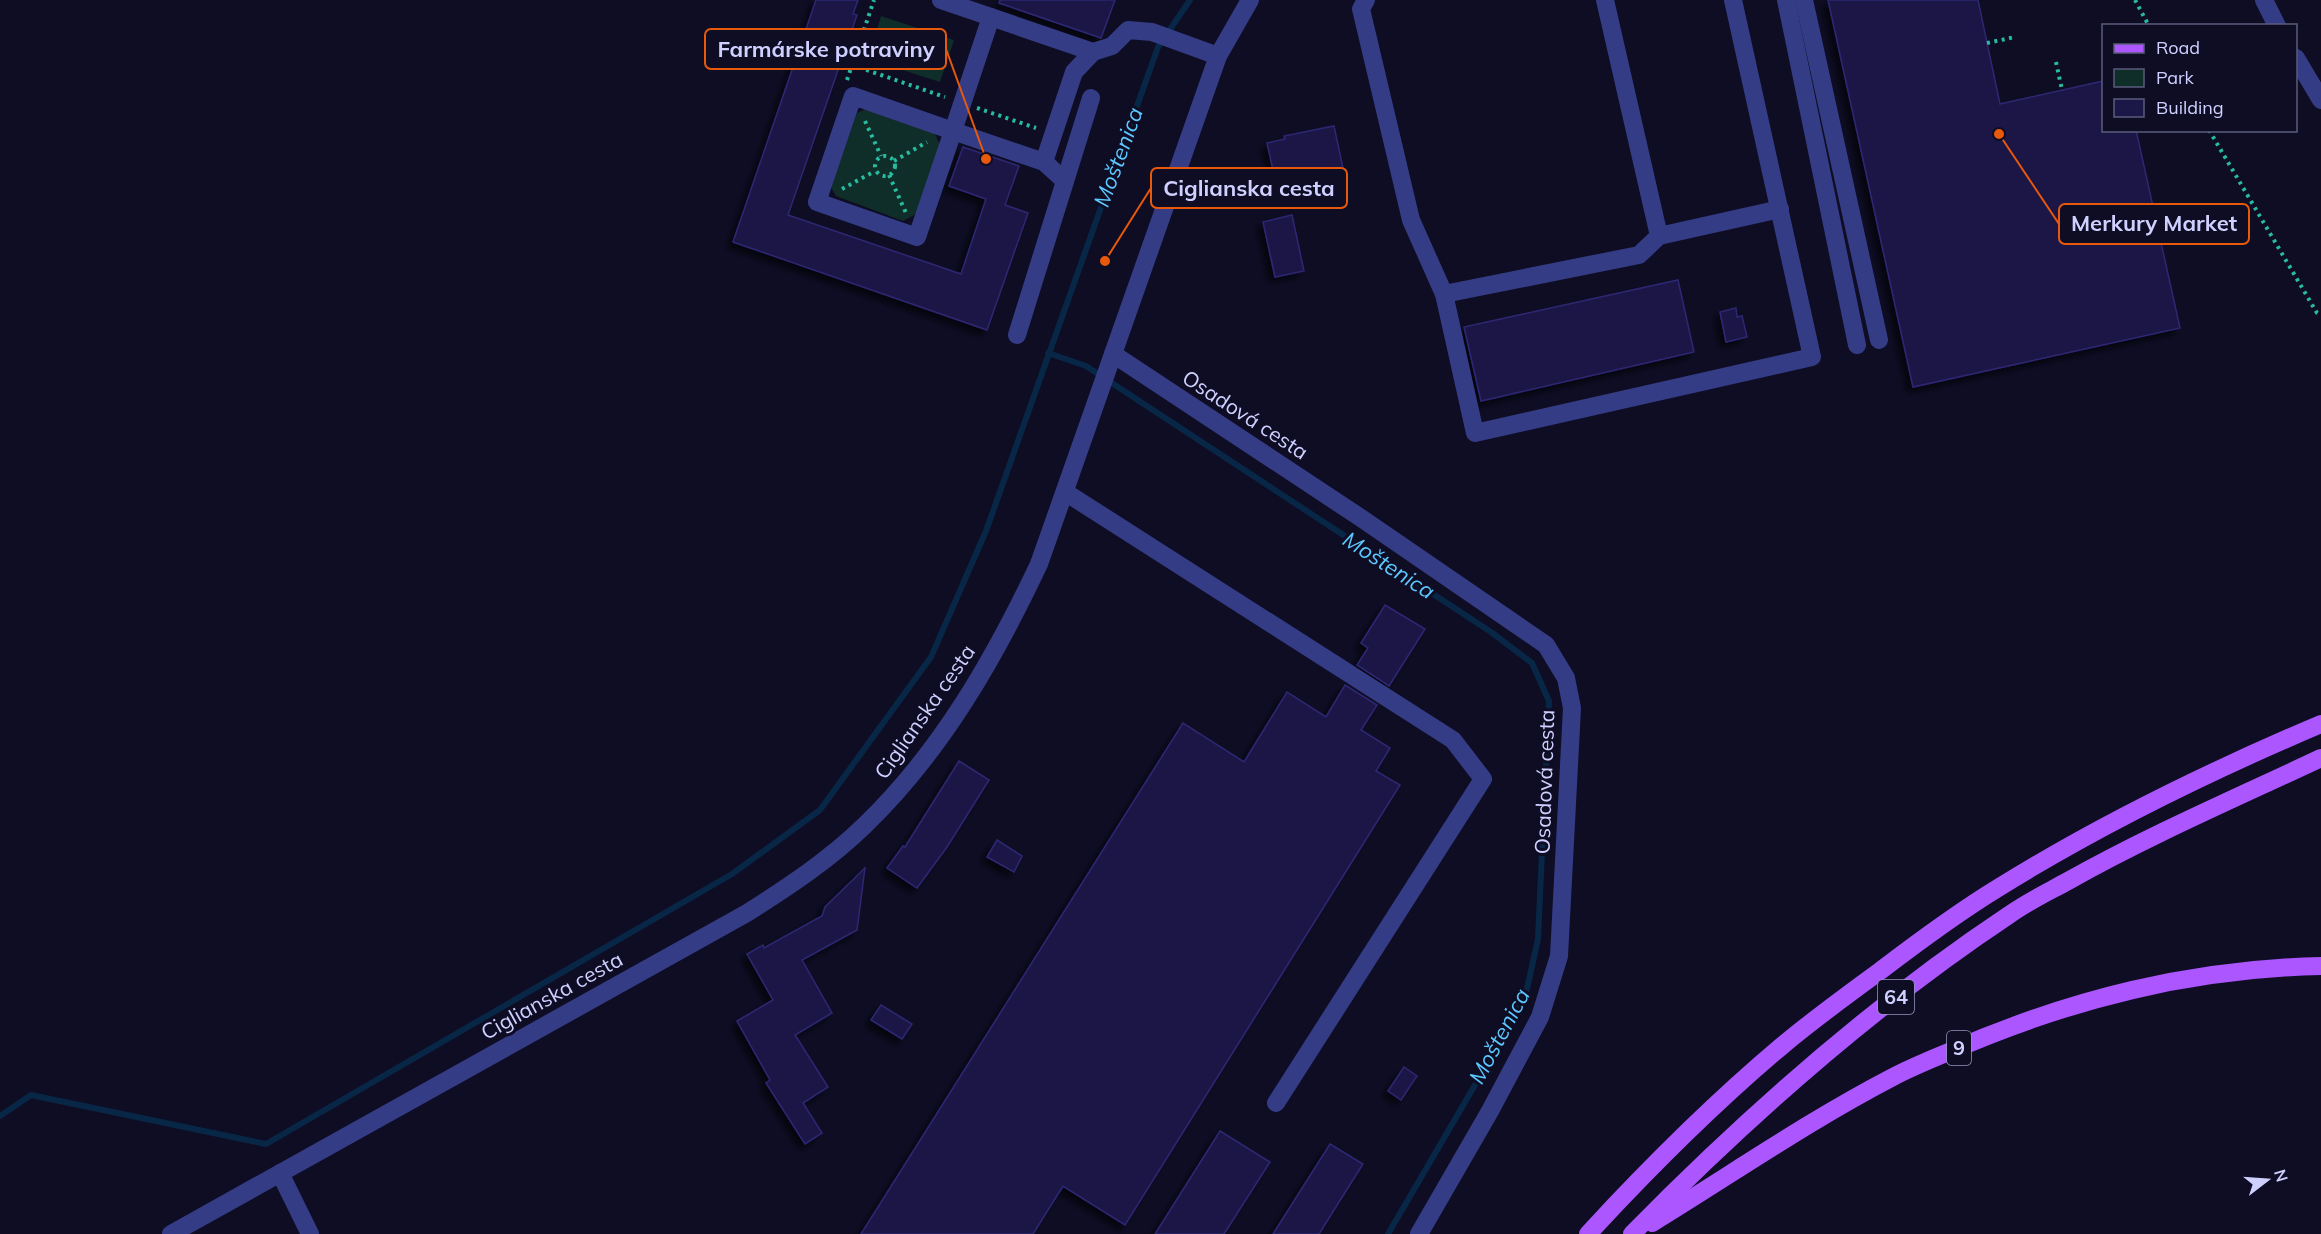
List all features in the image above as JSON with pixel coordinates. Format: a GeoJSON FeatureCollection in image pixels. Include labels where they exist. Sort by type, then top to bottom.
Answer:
{"type":"FeatureCollection","features":[{"type":"Feature","properties":{"kind":"main road"},"geometry":{"type":"LineString","coordinates":[[1588,1234],[1627,1191],[1783,1045],[1919,942],[1997,888],[2087,836],[2184,785],[2321,724]]}},
{"type":"Feature","properties":{"kind":"main road","name":"64"},"geometry":{"type":"LineString","coordinates":[[1634,1234],[1682,1183],[1876,1011],[2010,914],[2104,861],[2200,813],[2321,758]]}},
{"type":"Feature","properties":{"kind":"main road","name":"9"},"geometry":{"type":"LineString","coordinates":[[1634,1234],[1894,1076],[2016,1024],[2062,1008],[2181,980],[2231,972],[2321,966]]}},
{"type":"Feature","properties":{"kind":"street"},"geometry":{"type":"LineString","coordinates":[[941,0],[1093,52]]}},
{"type":"Feature","properties":{"kind":"street","name":"Ciglianska cesta"},"geometry":{"type":"LineString","coordinates":[[171,1234],[747,913],[794,884],[842,846],[899,790],[969,695],[1010,626],[1039,564],[1218,56],[1250,0]]}},
{"type":"Feature","properties":{"kind":"street"},"geometry":{"type":"LineString","coordinates":[[1366,0],[1361,9],[1411,220],[1444,294],[1474,433],[1812,357],[1733,0]]}},
{"type":"Feature","properties":{"kind":"street"},"geometry":{"type":"LineString","coordinates":[[1605,0],[1659,236]]}},
{"type":"Feature","properties":{"kind":"street"},"geometry":{"type":"LineString","coordinates":[[1786,0],[1857,345]]}},
{"type":"Feature","properties":{"kind":"street"},"geometry":{"type":"LineString","coordinates":[[1803,0],[1879,340]]}},
{"type":"Feature","properties":{"kind":"street"},"geometry":{"type":"LineString","coordinates":[[2264,0],[2276,24]]}},
{"type":"Feature","properties":{"kind":"street"},"geometry":{"type":"LineString","coordinates":[[991,17],[953,131],[917,237],[817,202],[853,96],[953,131],[1044,162],[1065,181]]}},
{"type":"Feature","properties":{"kind":"street"},"geometry":{"type":"LineString","coordinates":[[1044,162],[1074,72],[1093,52],[1112,46],[1128,30],[1152,33],[1218,56]]}},
{"type":"Feature","properties":{"kind":"street"},"geometry":{"type":"LineString","coordinates":[[2297,61],[2321,100]]}},
{"type":"Feature","properties":{"kind":"street"},"geometry":{"type":"LineString","coordinates":[[1017,335],[1091,98]]}},
{"type":"Feature","properties":{"kind":"street"},"geometry":{"type":"LineString","coordinates":[[1444,294],[1639,255],[1659,236],[1780,209]]}},
{"type":"Feature","properties":{"kind":"street","name":"Osadová cesta"},"geometry":{"type":"LineString","coordinates":[[1107,371],[1361,518],[1546,645],[1566,678],[1572,708],[1559,956],[1540,1017],[1490,1111],[1419,1234]]}},
{"type":"Feature","properties":{"kind":"street"},"geometry":{"type":"LineString","coordinates":[[1065,492],[1453,740],[1483,779],[1276,1103]]}},
{"type":"Feature","properties":{"kind":"street"},"geometry":{"type":"LineString","coordinates":[[280,1173],[310,1234]]}},
{"type":"Feature","properties":{"kind":"path"},"geometry":{"type":"LineString","coordinates":[[2135,0],[2149,24]]}},
{"type":"Feature","properties":{"kind":"path"},"geometry":{"type":"LineString","coordinates":[[1987,43],[2014,36]]}},
{"type":"Feature","properties":{"kind":"path"},"geometry":{"type":"LineString","coordinates":[[2056,62],[2062,90]]}},
{"type":"Feature","properties":{"kind":"path"},"geometry":{"type":"LineString","coordinates":[[2210,132],[2321,316]]}},
{"type":"Feature","properties":{"kind":"path"},"geometry":{"type":"LineString","coordinates":[[881,156],[890,157],[895,166],[889,175],[884,177],[875,171],[876,160],[881,156]]}},
{"type":"Feature","properties":{"kind":"path"},"geometry":{"type":"LineString","coordinates":[[817,202],[875,171]]}},
{"type":"Feature","properties":{"kind":"path"},"geometry":{"type":"LineString","coordinates":[[889,175],[917,237]]}},
{"type":"Feature","properties":{"kind":"green space"},"geometry":{"type":"Polygon","coordinates":[[[881,16],[954,40],[940,82],[868,59],[881,16]]]}},
{"type":"Feature","properties":{"kind":"green space"},"geometry":{"type":"Polygon","coordinates":[[[868,108],[934,132],[940,145],[916,214],[903,221],[836,196],[831,187],[857,113],[868,108]]]}},
{"type":"Feature","properties":{"kind":"building"},"geometry":{"type":"Polygon","coordinates":[[[816,0],[858,0],[853,14],[857,15],[788,215],[961,274],[986,199],[949,186],[963,147],[1019,166],[1005,205],[1028,213],[987,330],[733,242],[816,0]]]}},
{"type":"Feature","properties":{"kind":"building"},"geometry":{"type":"Polygon","coordinates":[[[1000,0],[1115,0],[1101,38],[999,3],[1000,0]]]}},
{"type":"Feature","properties":{"kind":"building"},"geometry":{"type":"Polygon","coordinates":[[[1828,0],[1978,0],[2000,104],[2102,81],[2102,132],[2136,132],[2180,328],[1913,387],[1828,0]]]}},
{"type":"Feature","properties":{"kind":"building"},"geometry":{"type":"Polygon","coordinates":[[[1334,126],[1343,168],[1293,178],[1292,175],[1275,179],[1267,143],[1285,139],[1284,136],[1334,126]]]}},
{"type":"Feature","properties":{"kind":"building"},"geometry":{"type":"Polygon","coordinates":[[[1292,215],[1304,271],[1275,277],[1263,222],[1292,215]]]}},
{"type":"Feature","properties":{"kind":"building"},"geometry":{"type":"Polygon","coordinates":[[[1678,280],[1694,352],[1481,401],[1464,327],[1678,280]]]}},
{"type":"Feature","properties":{"kind":"building"},"geometry":{"type":"Polygon","coordinates":[[[1736,308],[1737,317],[1742,316],[1747,337],[1726,342],[1720,312],[1736,308]]]}},
{"type":"Feature","properties":{"kind":"building"},"geometry":{"type":"Polygon","coordinates":[[[1385,605],[1425,629],[1389,686],[1357,665],[1368,648],[1361,643],[1385,605]]]}},
{"type":"Feature","properties":{"kind":"building"},"geometry":{"type":"Polygon","coordinates":[[[1345,685],[1377,705],[1361,730],[1390,748],[1376,771],[1400,785],[1125,1225],[1063,1186],[1033,1234],[861,1234],[1183,723],[1244,762],[1287,692],[1326,717],[1345,685]]]}},
{"type":"Feature","properties":{"kind":"building"},"geometry":{"type":"Polygon","coordinates":[[[959,761],[989,780],[947,847],[917,888],[887,868],[903,846],[905,847],[959,761]]]}},
{"type":"Feature","properties":{"kind":"building"},"geometry":{"type":"Polygon","coordinates":[[[997,840],[1022,856],[1014,872],[987,857],[997,840]]]}},
{"type":"Feature","properties":{"kind":"building"},"geometry":{"type":"Polygon","coordinates":[[[865,868],[857,930],[802,960],[832,1013],[795,1035],[828,1087],[803,1103],[822,1133],[805,1144],[766,1083],[770,1080],[737,1021],[773,1000],[747,954],[763,945],[764,948],[822,916],[825,907],[865,868]]]}},
{"type":"Feature","properties":{"kind":"building"},"geometry":{"type":"Polygon","coordinates":[[[881,1005],[912,1024],[902,1039],[871,1020],[881,1005]]]}},
{"type":"Feature","properties":{"kind":"building"},"geometry":{"type":"Polygon","coordinates":[[[1404,1067],[1417,1076],[1401,1100],[1388,1091],[1404,1067]]]}},
{"type":"Feature","properties":{"kind":"building"},"geometry":{"type":"Polygon","coordinates":[[[1220,1131],[1270,1162],[1224,1234],[1155,1234],[1220,1131]]]}},
{"type":"Feature","properties":{"kind":"building"},"geometry":{"type":"Polygon","coordinates":[[[1330,1144],[1363,1164],[1319,1234],[1273,1234],[1330,1144]]]}},
{"type":"Feature","properties":{"kind":"waterway"},"geometry":{"type":"LineString","coordinates":[[0,1116],[31,1095],[266,1144],[732,874],[820,810],[931,657],[986,531],[1158,47],[1190,0]]}},
{"type":"Feature","properties":{"kind":"waterway","name":"Moštenica"},"geometry":{"type":"LineString","coordinates":[[1048,353],[1086,366],[1491,632],[1532,663],[1549,701],[1538,939],[1526,993],[1503,1037],[1388,1234]]}},
{"type":"Feature","properties":{"kind":"place","name":"Merkury Market"},"geometry":{"type":"Point","coordinates":[1999,134]}},
{"type":"Feature","properties":{"kind":"place","name":"Farmárske potraviny"},"geometry":{"type":"Point","coordinates":[986,159]}},
{"type":"Feature","properties":{"kind":"place","name":"Ciglianska cesta"},"geometry":{"type":"Point","coordinates":[1105,261]}}]}
